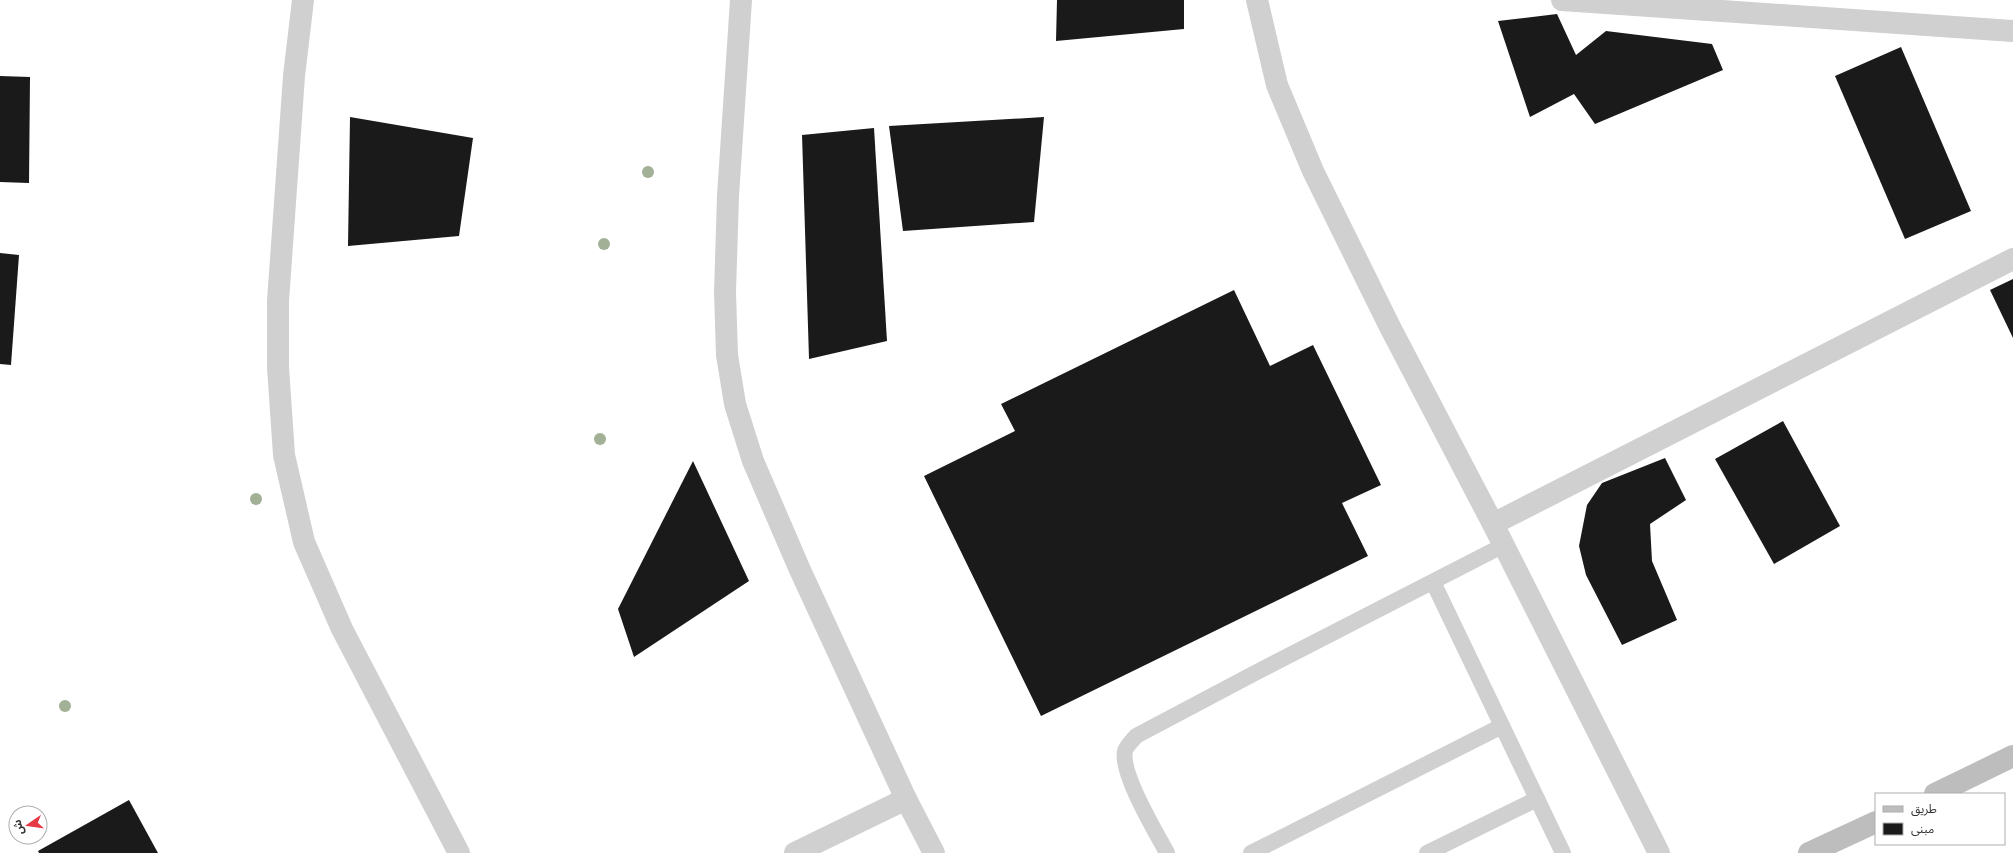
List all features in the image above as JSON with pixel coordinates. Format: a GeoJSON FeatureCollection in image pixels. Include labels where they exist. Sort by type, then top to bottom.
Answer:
{"type":"FeatureCollection","features":[{"type":"Feature","properties":{"kind":"street"},"geometry":{"type":"LineString","coordinates":[[303,0],[294,76],[278,301],[278,367],[284,455],[304,542],[342,629],[459,853]]}},
{"type":"Feature","properties":{"kind":"street"},"geometry":{"type":"LineString","coordinates":[[741,0],[728,196],[724,292],[727,355],[735,404],[753,461],[800,570],[906,799],[934,853]]}},
{"type":"Feature","properties":{"kind":"street"},"geometry":{"type":"LineString","coordinates":[[1261,0],[1277,84],[1313,171],[1390,327],[1494,524],[1659,853]]}},
{"type":"Feature","properties":{"kind":"street"},"geometry":{"type":"LineString","coordinates":[[1562,0],[2013,31]]}},
{"type":"Feature","properties":{"kind":"street"},"geometry":{"type":"LineString","coordinates":[[1494,524],[2013,259]]}},
{"type":"Feature","properties":{"kind":"street"},"geometry":{"type":"LineString","coordinates":[[1937,793],[2013,756]]}},
{"type":"Feature","properties":{"kind":"street"},"geometry":{"type":"LineString","coordinates":[[795,853],[906,799]]}},
{"type":"Feature","properties":{"kind":"street"},"geometry":{"type":"LineString","coordinates":[[1809,853],[1875,822]]}},
{"type":"Feature","properties":{"kind":"lane"},"geometry":{"type":"LineString","coordinates":[[1167,853],[1128,778],[1125,763],[1125,750],[1136,736],[1504,545]]}},
{"type":"Feature","properties":{"kind":"lane"},"geometry":{"type":"LineString","coordinates":[[1433,582],[1563,853]]}},
{"type":"Feature","properties":{"kind":"lane"},"geometry":{"type":"LineString","coordinates":[[1251,853],[1502,726]]}},
{"type":"Feature","properties":{"kind":"lane"},"geometry":{"type":"LineString","coordinates":[[1427,853],[1537,798]]}},
{"type":"Feature","properties":{"kind":"building"},"geometry":{"type":"Polygon","coordinates":[[[1057,0],[1184,0],[1184,29],[1056,41],[1057,0]]]}},
{"type":"Feature","properties":{"kind":"building"},"geometry":{"type":"Polygon","coordinates":[[[1557,14],[1576,55],[1606,31],[1712,44],[1723,70],[1595,124],[1574,94],[1530,117],[1498,21],[1557,14]]]}},
{"type":"Feature","properties":{"kind":"building"},"geometry":{"type":"Polygon","coordinates":[[[1901,47],[1971,211],[1905,239],[1835,76],[1901,47]]]}},
{"type":"Feature","properties":{"kind":"building"},"geometry":{"type":"Polygon","coordinates":[[[0,76],[30,77],[29,183],[0,182],[0,76]]]}},
{"type":"Feature","properties":{"kind":"building"},"geometry":{"type":"Polygon","coordinates":[[[350,117],[473,138],[459,236],[348,246],[350,117]]]}},
{"type":"Feature","properties":{"kind":"building"},"geometry":{"type":"Polygon","coordinates":[[[1044,117],[1034,222],[903,231],[889,126],[1044,117]]]}},
{"type":"Feature","properties":{"kind":"building"},"geometry":{"type":"Polygon","coordinates":[[[874,128],[887,341],[809,359],[802,135],[874,128]]]}},
{"type":"Feature","properties":{"kind":"building"},"geometry":{"type":"Polygon","coordinates":[[[0,253],[19,255],[11,365],[0,364],[0,253]]]}},
{"type":"Feature","properties":{"kind":"building"},"geometry":{"type":"Polygon","coordinates":[[[2013,279],[2013,338],[1990,290],[2013,279]]]}},
{"type":"Feature","properties":{"kind":"building"},"geometry":{"type":"Polygon","coordinates":[[[1234,290],[1270,366],[1313,345],[1381,485],[1342,503],[1368,556],[1041,716],[924,476],[1015,431],[1001,404],[1234,290]]]}},
{"type":"Feature","properties":{"kind":"building"},"geometry":{"type":"Polygon","coordinates":[[[1783,421],[1840,526],[1774,564],[1715,459],[1783,421]]]}},
{"type":"Feature","properties":{"kind":"building"},"geometry":{"type":"Polygon","coordinates":[[[1665,458],[1686,500],[1650,524],[1652,561],[1677,620],[1622,645],[1586,575],[1579,546],[1587,505],[1602,483],[1665,458]]]}},
{"type":"Feature","properties":{"kind":"building"},"geometry":{"type":"Polygon","coordinates":[[[693,461],[749,581],[634,657],[618,609],[693,461]]]}},
{"type":"Feature","properties":{"kind":"building"},"geometry":{"type":"Polygon","coordinates":[[[129,800],[158,853],[39,853],[38,851],[129,800]]]}}]}
